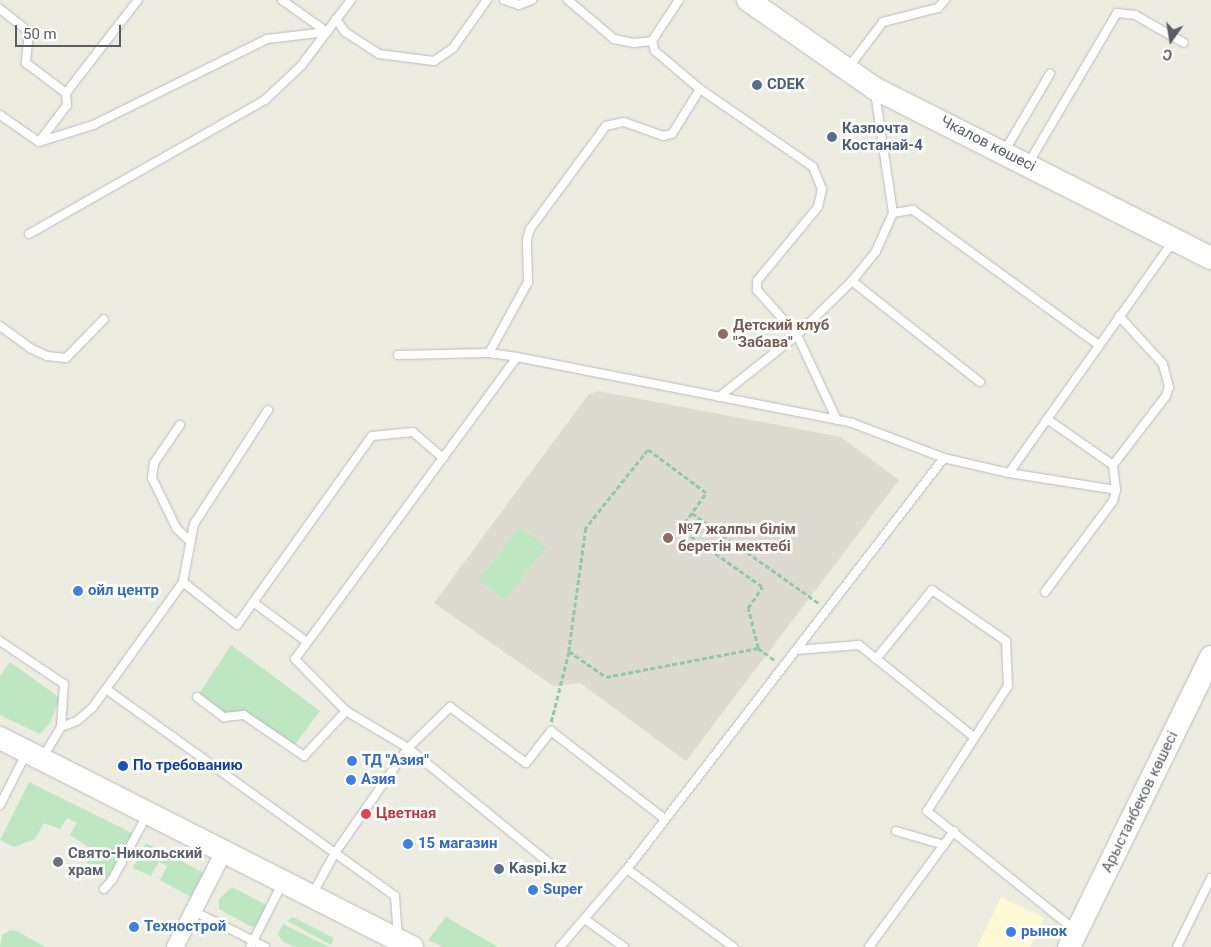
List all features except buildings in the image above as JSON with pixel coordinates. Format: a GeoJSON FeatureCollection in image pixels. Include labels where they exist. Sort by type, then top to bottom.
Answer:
{"type":"FeatureCollection","features":[{"type":"Feature","properties":{"kind":"street","name":"Чкалов көшесі"},"geometry":{"type":"LineString","coordinates":[[761,4],[847,70],[874,88],[1028,164],[1211,258]]}},
{"type":"Feature","properties":{"kind":"street","name":"Арыстанбеков көшесі"},"geometry":{"type":"LineString","coordinates":[[1072,939],[1211,656]]}},
{"type":"Feature","properties":{"kind":"street"},"geometry":{"type":"LineString","coordinates":[[0,738],[147,815],[405,943]]}},
{"type":"Feature","properties":{"kind":"street"},"geometry":{"type":"LineString","coordinates":[[175,947],[223,853]]}},
{"type":"Feature","properties":{"kind":"lane"},"geometry":{"type":"LineString","coordinates":[[39,142],[67,106],[66,93],[138,0]]}},
{"type":"Feature","properties":{"kind":"lane"},"geometry":{"type":"LineString","coordinates":[[282,0],[327,32]]}},
{"type":"Feature","properties":{"kind":"lane"},"geometry":{"type":"LineString","coordinates":[[29,234],[265,100],[301,66],[351,0]]}},
{"type":"Feature","properties":{"kind":"lane"},"geometry":{"type":"LineString","coordinates":[[336,19],[345,32],[379,54],[434,61],[453,48],[486,0]]}},
{"type":"Feature","properties":{"kind":"lane"},"geometry":{"type":"LineString","coordinates":[[504,0],[519,5],[532,0]]}},
{"type":"Feature","properties":{"kind":"lane"},"geometry":{"type":"LineString","coordinates":[[568,0],[614,39],[634,43],[652,41]]}},
{"type":"Feature","properties":{"kind":"lane"},"geometry":{"type":"LineString","coordinates":[[652,41],[679,0]]}},
{"type":"Feature","properties":{"kind":"lane"},"geometry":{"type":"LineString","coordinates":[[847,70],[883,22],[938,8],[945,0]]}},
{"type":"Feature","properties":{"kind":"lane"},"geometry":{"type":"LineString","coordinates":[[0,9],[29,32],[26,63],[66,93]]}},
{"type":"Feature","properties":{"kind":"lane"},"geometry":{"type":"LineString","coordinates":[[1028,164],[1117,13],[1135,16],[1184,44]]}},
{"type":"Feature","properties":{"kind":"lane"},"geometry":{"type":"LineString","coordinates":[[39,142],[93,125],[267,39],[327,32]]}},
{"type":"Feature","properties":{"kind":"lane"},"geometry":{"type":"LineString","coordinates":[[652,41],[655,51],[700,88],[813,167],[822,189],[818,207],[757,281],[761,297],[797,335],[837,420]]}},
{"type":"Feature","properties":{"kind":"lane"},"geometry":{"type":"LineString","coordinates":[[1004,152],[1050,74]]}},
{"type":"Feature","properties":{"kind":"lane"},"geometry":{"type":"LineString","coordinates":[[489,353],[528,282],[527,240],[530,229],[606,126],[624,122],[668,136],[672,134],[700,88]]}},
{"type":"Feature","properties":{"kind":"lane"},"geometry":{"type":"LineString","coordinates":[[719,397],[797,335],[852,281],[876,251],[893,213],[874,88]]}},
{"type":"Feature","properties":{"kind":"lane"},"geometry":{"type":"LineString","coordinates":[[0,116],[39,142]]}},
{"type":"Feature","properties":{"kind":"lane"},"geometry":{"type":"LineString","coordinates":[[893,213],[913,210],[1099,345]]}},
{"type":"Feature","properties":{"kind":"lane"},"geometry":{"type":"LineString","coordinates":[[1009,473],[1174,239]]}},
{"type":"Feature","properties":{"kind":"lane"},"geometry":{"type":"LineString","coordinates":[[852,281],[980,382]]}},
{"type":"Feature","properties":{"kind":"lane"},"geometry":{"type":"LineString","coordinates":[[1044,592],[1113,501],[1116,490],[1113,465],[1166,396],[1169,387],[1163,364],[1120,316]]}},
{"type":"Feature","properties":{"kind":"lane"},"geometry":{"type":"LineString","coordinates":[[0,326],[30,348],[47,356],[66,358],[104,319]]}},
{"type":"Feature","properties":{"kind":"lane"},"geometry":{"type":"LineString","coordinates":[[398,355],[489,353],[517,357],[837,420],[944,458],[1009,473],[1116,490]]}},
{"type":"Feature","properties":{"kind":"lane"},"geometry":{"type":"LineString","coordinates":[[517,357],[295,659],[346,711],[408,748],[555,868]]}},
{"type":"Feature","properties":{"kind":"lane"},"geometry":{"type":"LineString","coordinates":[[0,805],[34,756],[61,727],[77,721],[106,689],[183,582],[194,524],[268,410]]}},
{"type":"Feature","properties":{"kind":"lane"},"geometry":{"type":"LineString","coordinates":[[1047,419],[1113,465]]}},
{"type":"Feature","properties":{"kind":"lane"},"geometry":{"type":"LineString","coordinates":[[180,425],[154,463],[152,478],[177,529],[190,540]]}},
{"type":"Feature","properties":{"kind":"lane"},"geometry":{"type":"LineString","coordinates":[[183,582],[237,624],[372,436],[413,432],[442,458]]}},
{"type":"Feature","properties":{"kind":"lane"},"geometry":{"type":"LineString","coordinates":[[560,947],[586,920],[944,458]]}},
{"type":"Feature","properties":{"kind":"lane"},"geometry":{"type":"LineString","coordinates":[[876,659],[932,590],[1006,641],[1008,686],[927,811],[954,831],[1072,939]]}},
{"type":"Feature","properties":{"kind":"lane"},"geometry":{"type":"LineString","coordinates":[[253,602],[307,642]]}},
{"type":"Feature","properties":{"kind":"lane"},"geometry":{"type":"LineString","coordinates":[[0,653],[2,643],[64,684],[61,727]]}},
{"type":"Feature","properties":{"kind":"lane"},"geometry":{"type":"LineString","coordinates":[[796,650],[859,645],[974,738]]}},
{"type":"Feature","properties":{"kind":"lane"},"geometry":{"type":"LineString","coordinates":[[106,689],[395,896],[405,943]]}},
{"type":"Feature","properties":{"kind":"lane"},"geometry":{"type":"LineString","coordinates":[[197,697],[224,717],[244,715],[304,756],[346,711]]}},
{"type":"Feature","properties":{"kind":"lane"},"geometry":{"type":"LineString","coordinates":[[311,896],[335,853],[408,748],[450,707],[526,763],[551,731],[665,819]]}},
{"type":"Feature","properties":{"kind":"lane"},"geometry":{"type":"LineString","coordinates":[[104,889],[112,880],[147,815]]}},
{"type":"Feature","properties":{"kind":"lane"},"geometry":{"type":"LineString","coordinates":[[896,831],[944,845]]}},
{"type":"Feature","properties":{"kind":"lane"},"geometry":{"type":"LineString","coordinates":[[869,947],[954,831]]}},
{"type":"Feature","properties":{"kind":"lane"},"geometry":{"type":"LineString","coordinates":[[626,869],[733,947]]}},
{"type":"Feature","properties":{"kind":"lane"},"geometry":{"type":"LineString","coordinates":[[1177,947],[1211,878]]}},
{"type":"Feature","properties":{"kind":"lane"},"geometry":{"type":"LineString","coordinates":[[252,944],[282,882]]}},
{"type":"Feature","properties":{"kind":"lane"},"geometry":{"type":"LineString","coordinates":[[194,911],[218,923]]}},
{"type":"Feature","properties":{"kind":"lane"},"geometry":{"type":"LineString","coordinates":[[586,920],[624,947]]}},
{"type":"Feature","properties":{"kind":"lane"},"geometry":{"type":"LineString","coordinates":[[226,927],[252,944],[264,947]]}},
{"type":"Feature","properties":{"kind":"path"},"geometry":{"type":"LineString","coordinates":[[551,731],[569,651],[586,528],[648,450],[706,493],[680,529],[762,587],[748,608],[758,648],[783,666]]}},
{"type":"Feature","properties":{"kind":"path"},"geometry":{"type":"LineString","coordinates":[[692,513],[827,609]]}},
{"type":"Feature","properties":{"kind":"path"},"geometry":{"type":"LineString","coordinates":[[569,651],[606,677],[758,648]]}},
{"type":"Feature","properties":{"kind":"shaded area","name":"№7 жалпы білім беретін мектебі"},"geometry":{"type":"Polygon","coordinates":[[[598,391],[841,437],[899,480],[686,761],[580,683],[553,686],[434,603],[588,395],[598,391]]]}},
{"type":"Feature","properties":{"kind":"shaded area","name":"рынок"},"geometry":{"type":"Polygon","coordinates":[[[1001,897],[1044,918],[1030,947],[977,947],[1001,897]]]}},
{"type":"Feature","properties":{"kind":"green space"},"geometry":{"type":"Polygon","coordinates":[[[520,527],[546,547],[505,600],[479,580],[520,527]]]}},
{"type":"Feature","properties":{"kind":"green space"},"geometry":{"type":"Polygon","coordinates":[[[231,645],[320,711],[294,746],[245,712],[225,714],[197,697],[231,645]]]}},
{"type":"Feature","properties":{"kind":"green space"},"geometry":{"type":"Polygon","coordinates":[[[10,662],[60,698],[50,723],[40,734],[0,715],[0,676],[10,662]]]}},
{"type":"Feature","properties":{"kind":"green space"},"geometry":{"type":"Polygon","coordinates":[[[29,782],[136,835],[112,880],[86,870],[90,848],[70,835],[77,823],[67,818],[60,829],[44,823],[35,839],[14,847],[0,840],[29,782]]]}},
{"type":"Feature","properties":{"kind":"green space"},"geometry":{"type":"Polygon","coordinates":[[[146,843],[204,873],[206,887],[198,883],[191,897],[160,880],[167,866],[159,862],[151,876],[133,868],[146,843]]]}},
{"type":"Feature","properties":{"kind":"green space"},"geometry":{"type":"Polygon","coordinates":[[[232,887],[270,907],[261,925],[252,927],[219,909],[219,899],[232,887]]]}},
{"type":"Feature","properties":{"kind":"green space"},"geometry":{"type":"Polygon","coordinates":[[[293,917],[334,938],[331,945],[287,921],[293,917]]]}},
{"type":"Feature","properties":{"kind":"green space"},"geometry":{"type":"Polygon","coordinates":[[[446,917],[498,947],[443,947],[428,940],[446,917]]]}},
{"type":"Feature","properties":{"kind":"green space"},"geometry":{"type":"Polygon","coordinates":[[[283,924],[329,947],[294,947],[282,941],[278,934],[283,924]]]}},
{"type":"Feature","properties":{"kind":"green space"},"geometry":{"type":"Polygon","coordinates":[[[11,930],[17,931],[45,947],[0,947],[2,935],[11,930]]]}},
{"type":"Feature","properties":{"kind":"place","name":"CDEK"},"geometry":{"type":"Point","coordinates":[757,85]}},
{"type":"Feature","properties":{"kind":"place","name":"Казпочта Костанай-4"},"geometry":{"type":"Point","coordinates":[832,137]}},
{"type":"Feature","properties":{"kind":"place","name":"Детский клуб \"Забава\""},"geometry":{"type":"Point","coordinates":[723,334]}},
{"type":"Feature","properties":{"kind":"place","name":"№7 жалпы білім беретін мектебі"},"geometry":{"type":"Point","coordinates":[668,538]}},
{"type":"Feature","properties":{"kind":"place","name":"ойл центр"},"geometry":{"type":"Point","coordinates":[78,591]}},
{"type":"Feature","properties":{"kind":"place","name":"ТД \"Азия\""},"geometry":{"type":"Point","coordinates":[352,761]}},
{"type":"Feature","properties":{"kind":"place","name":"По требованию"},"geometry":{"type":"Point","coordinates":[123,766]}},
{"type":"Feature","properties":{"kind":"place","name":"Азия"},"geometry":{"type":"Point","coordinates":[351,780]}},
{"type":"Feature","properties":{"kind":"place","name":"Цветная"},"geometry":{"type":"Point","coordinates":[366,814]}},
{"type":"Feature","properties":{"kind":"place","name":"15 магазин"},"geometry":{"type":"Point","coordinates":[408,844]}},
{"type":"Feature","properties":{"kind":"place","name":"Свято-Никольский храм"},"geometry":{"type":"Point","coordinates":[58,862]}},
{"type":"Feature","properties":{"kind":"place","name":"Kaspi.kz"},"geometry":{"type":"Point","coordinates":[499,869]}},
{"type":"Feature","properties":{"kind":"place","name":"Super"},"geometry":{"type":"Point","coordinates":[533,890]}},
{"type":"Feature","properties":{"kind":"place","name":"Технострой"},"geometry":{"type":"Point","coordinates":[134,927]}},
{"type":"Feature","properties":{"kind":"place","name":"рынок"},"geometry":{"type":"Point","coordinates":[1011,932]}}]}
